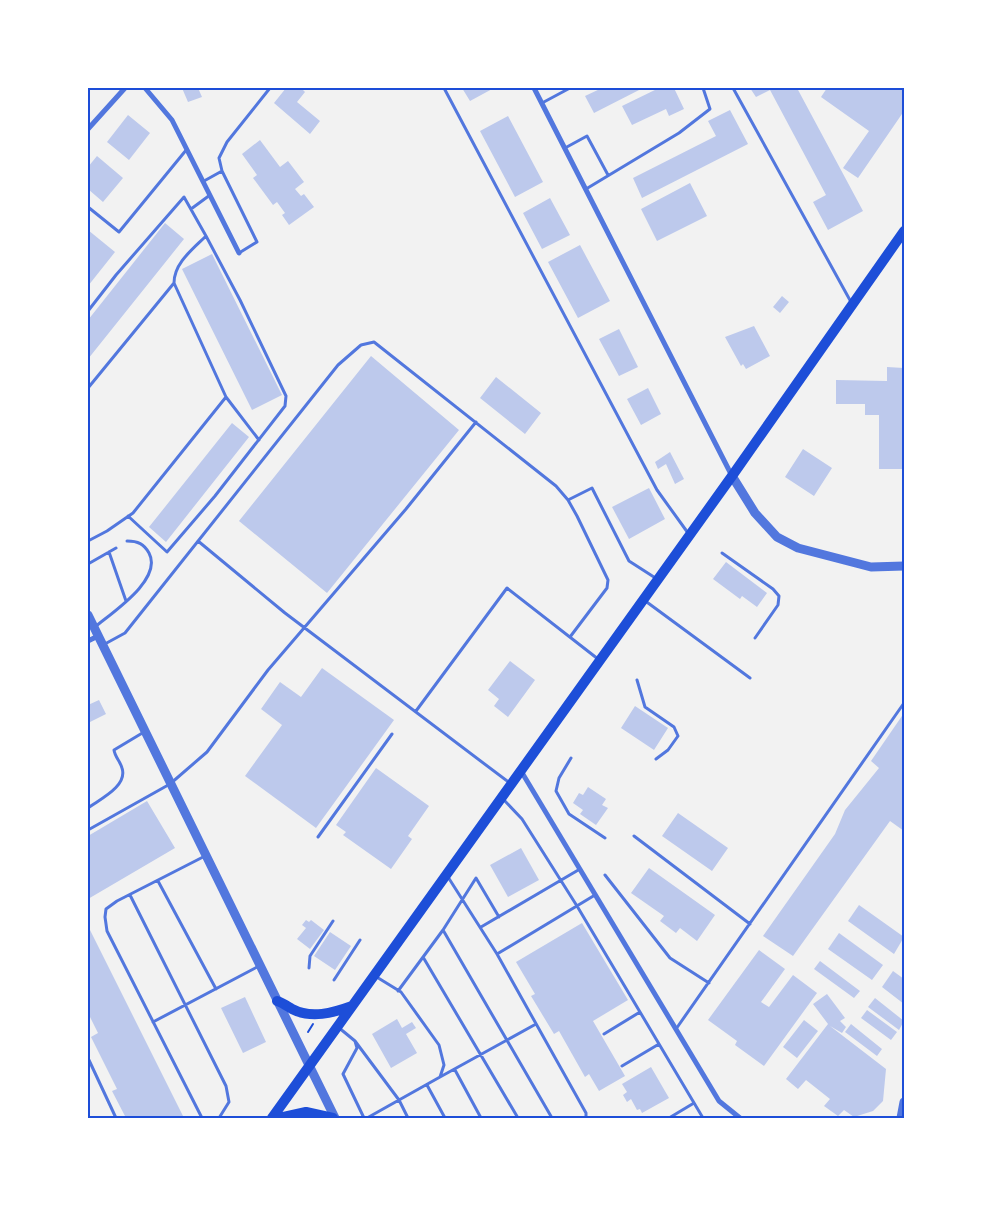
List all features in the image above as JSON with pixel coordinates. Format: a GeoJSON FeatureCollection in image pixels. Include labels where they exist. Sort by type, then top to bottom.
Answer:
{"type":"FeatureCollection","features":[{"type":"Feature","properties":{"kind":"main road"},"geometry":{"type":"LineString","coordinates":[[272,1118],[690,535],[852,305],[903,238]]}},
{"type":"Feature","properties":{"kind":"main road"},"geometry":{"type":"LineString","coordinates":[[277,1001],[292,1009],[311,1014],[326,1014],[352,1006]]}},
{"type":"Feature","properties":{"kind":"main road"},"geometry":{"type":"LineString","coordinates":[[279,1118],[306,1112],[334,1118]]}},
{"type":"Feature","properties":{"kind":"street"},"geometry":{"type":"LineString","coordinates":[[88,129],[125,88]]}},
{"type":"Feature","properties":{"kind":"street"},"geometry":{"type":"LineString","coordinates":[[145,88],[172,120],[239,252]]}},
{"type":"Feature","properties":{"kind":"street"},"geometry":{"type":"LineString","coordinates":[[534,88],[732,476],[755,513],[777,536],[798,548],[826,557],[872,567],[904,566]]}},
{"type":"Feature","properties":{"kind":"street"},"geometry":{"type":"LineString","coordinates":[[88,615],[334,1118]]}},
{"type":"Feature","properties":{"kind":"street"},"geometry":{"type":"LineString","coordinates":[[88,641],[96,632]]}},
{"type":"Feature","properties":{"kind":"street"},"geometry":{"type":"LineString","coordinates":[[521,770],[719,1101],[740,1118]]}},
{"type":"Feature","properties":{"kind":"street"},"geometry":{"type":"LineString","coordinates":[[901,1118],[904,1102]]}},
{"type":"Feature","properties":{"kind":"lane"},"geometry":{"type":"LineString","coordinates":[[239,252],[257,242],[222,170],[219,158],[227,142],[270,88]]}},
{"type":"Feature","properties":{"kind":"lane"},"geometry":{"type":"LineString","coordinates":[[444,88],[652,482],[690,535]]}},
{"type":"Feature","properties":{"kind":"lane"},"geometry":{"type":"LineString","coordinates":[[542,103],[570,88]]}},
{"type":"Feature","properties":{"kind":"lane"},"geometry":{"type":"LineString","coordinates":[[586,189],[678,133],[710,109],[703,88],[705,88]]}},
{"type":"Feature","properties":{"kind":"lane"},"geometry":{"type":"LineString","coordinates":[[733,88],[852,305]]}},
{"type":"Feature","properties":{"kind":"lane"},"geometry":{"type":"LineString","coordinates":[[565,148],[587,136],[608,176]]}},
{"type":"Feature","properties":{"kind":"lane"},"geometry":{"type":"LineString","coordinates":[[88,207],[119,232],[187,148]]}},
{"type":"Feature","properties":{"kind":"lane"},"geometry":{"type":"LineString","coordinates":[[204,181],[222,170]]}},
{"type":"Feature","properties":{"kind":"lane"},"geometry":{"type":"LineString","coordinates":[[191,209],[210,195]]}},
{"type":"Feature","properties":{"kind":"lane"},"geometry":{"type":"LineString","coordinates":[[88,311],[116,275],[184,196],[240,300],[286,396],[285,406],[215,496],[167,552],[128,516]]}},
{"type":"Feature","properties":{"kind":"lane"},"geometry":{"type":"LineString","coordinates":[[88,388],[174,283],[178,266],[206,236]]}},
{"type":"Feature","properties":{"kind":"lane"},"geometry":{"type":"LineString","coordinates":[[174,283],[226,397],[259,440]]}},
{"type":"Feature","properties":{"kind":"lane"},"geometry":{"type":"LineString","coordinates":[[102,645],[125,633],[338,364],[366,342],[374,342],[556,486],[568,500],[608,580],[607,588],[570,637]]}},
{"type":"Feature","properties":{"kind":"lane"},"geometry":{"type":"LineString","coordinates":[[88,541],[128,516],[226,397]]}},
{"type":"Feature","properties":{"kind":"lane"},"geometry":{"type":"LineString","coordinates":[[88,830],[170,784],[208,752],[268,670],[406,509],[476,422]]}},
{"type":"Feature","properties":{"kind":"lane"},"geometry":{"type":"LineString","coordinates":[[568,500],[592,488],[628,561],[658,579]]}},
{"type":"Feature","properties":{"kind":"lane"},"geometry":{"type":"LineString","coordinates":[[96,632],[139,589],[150,573],[152,559],[142,544],[137,541],[127,541]]}},
{"type":"Feature","properties":{"kind":"lane"},"geometry":{"type":"LineString","coordinates":[[198,541],[286,613],[511,784]]}},
{"type":"Feature","properties":{"kind":"lane"},"geometry":{"type":"LineString","coordinates":[[88,564],[116,548]]}},
{"type":"Feature","properties":{"kind":"lane"},"geometry":{"type":"LineString","coordinates":[[108,552],[126,601]]}},
{"type":"Feature","properties":{"kind":"lane"},"geometry":{"type":"LineString","coordinates":[[722,553],[774,589],[779,596],[778,605],[755,638]]}},
{"type":"Feature","properties":{"kind":"lane"},"geometry":{"type":"LineString","coordinates":[[416,711],[507,588],[600,661]]}},
{"type":"Feature","properties":{"kind":"lane"},"geometry":{"type":"LineString","coordinates":[[644,599],[750,678]]}},
{"type":"Feature","properties":{"kind":"lane"},"geometry":{"type":"LineString","coordinates":[[637,680],[646,707],[674,727],[678,736],[668,750],[656,759]]}},
{"type":"Feature","properties":{"kind":"lane"},"geometry":{"type":"LineString","coordinates":[[676,1030],[904,703]]}},
{"type":"Feature","properties":{"kind":"lane"},"geometry":{"type":"LineString","coordinates":[[88,808],[118,786],[123,778],[122,768],[114,750],[144,731]]}},
{"type":"Feature","properties":{"kind":"lane"},"geometry":{"type":"LineString","coordinates":[[318,837],[392,734]]}},
{"type":"Feature","properties":{"kind":"lane"},"geometry":{"type":"LineString","coordinates":[[571,758],[558,778],[556,791],[570,814],[604,838]]}},
{"type":"Feature","properties":{"kind":"lane"},"geometry":{"type":"LineString","coordinates":[[502,798],[522,819],[577,906],[703,1118]]}},
{"type":"Feature","properties":{"kind":"lane"},"geometry":{"type":"LineString","coordinates":[[634,836],[750,924]]}},
{"type":"Feature","properties":{"kind":"lane"},"geometry":{"type":"LineString","coordinates":[[202,1118],[107,930],[104,917],[106,909],[206,856]]}},
{"type":"Feature","properties":{"kind":"lane"},"geometry":{"type":"LineString","coordinates":[[482,927],[580,869]]}},
{"type":"Feature","properties":{"kind":"lane"},"geometry":{"type":"LineString","coordinates":[[447,874],[482,927],[586,1113],[586,1118]]}},
{"type":"Feature","properties":{"kind":"lane"},"geometry":{"type":"LineString","coordinates":[[605,875],[670,958],[709,983]]}},
{"type":"Feature","properties":{"kind":"lane"},"geometry":{"type":"LineString","coordinates":[[398,991],[443,930],[476,878],[499,917]]}},
{"type":"Feature","properties":{"kind":"lane"},"geometry":{"type":"LineString","coordinates":[[158,880],[216,989]]}},
{"type":"Feature","properties":{"kind":"lane"},"geometry":{"type":"LineString","coordinates":[[130,895],[184,1006],[226,1086],[229,1102],[219,1118]]}},
{"type":"Feature","properties":{"kind":"lane"},"geometry":{"type":"LineString","coordinates":[[497,954],[595,895]]}},
{"type":"Feature","properties":{"kind":"lane"},"geometry":{"type":"LineString","coordinates":[[309,968],[310,956],[333,921]]}},
{"type":"Feature","properties":{"kind":"lane"},"geometry":{"type":"LineString","coordinates":[[443,930],[552,1118]]}},
{"type":"Feature","properties":{"kind":"lane"},"geometry":{"type":"LineString","coordinates":[[334,980],[360,940]]}},
{"type":"Feature","properties":{"kind":"lane"},"geometry":{"type":"LineString","coordinates":[[423,957],[518,1118]]}},
{"type":"Feature","properties":{"kind":"lane"},"geometry":{"type":"LineString","coordinates":[[153,1022],[260,966]]}},
{"type":"Feature","properties":{"kind":"lane"},"geometry":{"type":"LineString","coordinates":[[374,975],[398,991],[439,1044],[444,1065],[440,1077]]}},
{"type":"Feature","properties":{"kind":"lane"},"geometry":{"type":"LineString","coordinates":[[604,1034],[640,1012]]}},
{"type":"Feature","properties":{"kind":"lane"},"geometry":{"type":"LineString","coordinates":[[355,1041],[358,1048],[344,1069],[343,1074],[366,1118],[536,1024]]}},
{"type":"Feature","properties":{"kind":"lane"},"geometry":{"type":"LineString","coordinates":[[337,1026],[355,1041],[399,1100],[408,1118]]}},
{"type":"Feature","properties":{"kind":"lane"},"geometry":{"type":"LineString","coordinates":[[622,1066],[659,1044]]}},
{"type":"Feature","properties":{"kind":"lane"},"geometry":{"type":"LineString","coordinates":[[88,1058],[116,1118]]}},
{"type":"Feature","properties":{"kind":"lane"},"geometry":{"type":"LineString","coordinates":[[455,1070],[481,1118]]}},
{"type":"Feature","properties":{"kind":"lane"},"geometry":{"type":"LineString","coordinates":[[427,1084],[445,1118]]}},
{"type":"Feature","properties":{"kind":"lane"},"geometry":{"type":"LineString","coordinates":[[669,1118],[694,1103]]}},
{"type":"Feature","properties":{"kind":"path"},"geometry":{"type":"LineString","coordinates":[[308,1032],[315,1022]]}},
{"type":"Feature","properties":{"kind":"path"},"geometry":{"type":"LineString","coordinates":[[310,1029],[313,1034]]}},
{"type":"Feature","properties":{"kind":"building"},"geometry":{"type":"Polygon","coordinates":[[[182,88],[198,88],[202,97],[188,102],[182,88]]]}},
{"type":"Feature","properties":{"kind":"building"},"geometry":{"type":"Polygon","coordinates":[[[286,88],[305,88],[303,90],[305,92],[297,102],[320,121],[310,134],[274,103],[286,88]]]}},
{"type":"Feature","properties":{"kind":"building"},"geometry":{"type":"Polygon","coordinates":[[[462,88],[494,88],[470,101],[462,88]]]}},
{"type":"Feature","properties":{"kind":"building"},"geometry":{"type":"Polygon","coordinates":[[[602,88],[643,88],[594,113],[585,96],[602,88]]]}},
{"type":"Feature","properties":{"kind":"building"},"geometry":{"type":"Polygon","coordinates":[[[659,88],[674,88],[684,109],[669,116],[666,109],[632,125],[622,106],[659,88]]]}},
{"type":"Feature","properties":{"kind":"building"},"geometry":{"type":"Polygon","coordinates":[[[750,88],[797,88],[863,211],[828,230],[813,202],[826,195],[770,90],[756,97],[750,88]]]}},
{"type":"Feature","properties":{"kind":"building"},"geometry":{"type":"Polygon","coordinates":[[[827,88],[904,88],[904,111],[858,178],[843,168],[869,131],[821,97],[827,88]]]}},
{"type":"Feature","properties":{"kind":"building"},"geometry":{"type":"Polygon","coordinates":[[[730,110],[748,144],[642,198],[633,178],[716,136],[708,121],[730,110]]]}},
{"type":"Feature","properties":{"kind":"building"},"geometry":{"type":"Polygon","coordinates":[[[128,115],[150,133],[129,160],[107,142],[128,115]]]}},
{"type":"Feature","properties":{"kind":"building"},"geometry":{"type":"Polygon","coordinates":[[[508,116],[543,182],[515,197],[480,131],[508,116]]]}},
{"type":"Feature","properties":{"kind":"building"},"geometry":{"type":"Polygon","coordinates":[[[260,140],[280,167],[288,161],[304,182],[295,189],[301,196],[304,194],[314,207],[289,225],[282,215],[285,213],[277,202],[273,205],[253,178],[257,175],[242,154],[260,140]]]}},
{"type":"Feature","properties":{"kind":"building"},"geometry":{"type":"Polygon","coordinates":[[[97,156],[123,178],[103,202],[88,189],[88,167],[97,156]]]}},
{"type":"Feature","properties":{"kind":"building"},"geometry":{"type":"Polygon","coordinates":[[[690,183],[707,216],[657,241],[641,209],[690,183]]]}},
{"type":"Feature","properties":{"kind":"building"},"geometry":{"type":"Polygon","coordinates":[[[550,198],[570,235],[542,249],[523,213],[550,198]]]}},
{"type":"Feature","properties":{"kind":"building"},"geometry":{"type":"Polygon","coordinates":[[[165,223],[184,239],[88,359],[88,320],[165,223]]]}},
{"type":"Feature","properties":{"kind":"building"},"geometry":{"type":"Polygon","coordinates":[[[88,230],[115,252],[88,286],[88,230]]]}},
{"type":"Feature","properties":{"kind":"building"},"geometry":{"type":"Polygon","coordinates":[[[580,245],[610,301],[578,318],[548,262],[580,245]]]}},
{"type":"Feature","properties":{"kind":"building"},"geometry":{"type":"Polygon","coordinates":[[[212,254],[282,395],[252,410],[182,269],[212,254]]]}},
{"type":"Feature","properties":{"kind":"building"},"geometry":{"type":"Polygon","coordinates":[[[782,296],[789,302],[780,313],[773,307],[782,296]]]}},
{"type":"Feature","properties":{"kind":"building"},"geometry":{"type":"Polygon","coordinates":[[[754,326],[770,356],[746,369],[743,364],[741,366],[725,337],[754,326]]]}},
{"type":"Feature","properties":{"kind":"building"},"geometry":{"type":"Polygon","coordinates":[[[619,329],[638,367],[619,376],[599,339],[619,329]]]}},
{"type":"Feature","properties":{"kind":"building"},"geometry":{"type":"Polygon","coordinates":[[[371,356],[459,430],[327,593],[239,521],[371,356]]]}},
{"type":"Feature","properties":{"kind":"building"},"geometry":{"type":"Polygon","coordinates":[[[887,367],[904,368],[904,469],[879,469],[879,415],[865,415],[865,404],[836,404],[836,380],[887,381],[887,367]]]}},
{"type":"Feature","properties":{"kind":"building"},"geometry":{"type":"Polygon","coordinates":[[[496,377],[541,413],[525,434],[480,398],[496,377]]]}},
{"type":"Feature","properties":{"kind":"building"},"geometry":{"type":"Polygon","coordinates":[[[648,388],[661,414],[641,425],[627,399],[648,388]]]}},
{"type":"Feature","properties":{"kind":"building"},"geometry":{"type":"Polygon","coordinates":[[[232,423],[249,437],[166,542],[149,527],[232,423]]]}},
{"type":"Feature","properties":{"kind":"building"},"geometry":{"type":"Polygon","coordinates":[[[803,449],[832,468],[814,496],[785,477],[803,449]]]}},
{"type":"Feature","properties":{"kind":"building"},"geometry":{"type":"Polygon","coordinates":[[[670,452],[684,479],[675,484],[666,464],[658,469],[655,462],[670,452]]]}},
{"type":"Feature","properties":{"kind":"building"},"geometry":{"type":"Polygon","coordinates":[[[649,488],[665,519],[629,539],[612,507],[649,488]]]}},
{"type":"Feature","properties":{"kind":"building"},"geometry":{"type":"Polygon","coordinates":[[[726,562],[767,593],[757,607],[742,596],[740,599],[713,579],[726,562]]]}},
{"type":"Feature","properties":{"kind":"building"},"geometry":{"type":"Polygon","coordinates":[[[510,661],[535,680],[508,717],[494,706],[499,699],[488,690],[510,661]]]}},
{"type":"Feature","properties":{"kind":"building"},"geometry":{"type":"Polygon","coordinates":[[[322,668],[394,720],[316,828],[245,776],[282,725],[261,709],[280,682],[301,697],[322,668]]]}},
{"type":"Feature","properties":{"kind":"building"},"geometry":{"type":"Polygon","coordinates":[[[99,700],[106,714],[88,723],[88,705],[99,700]]]}},
{"type":"Feature","properties":{"kind":"building"},"geometry":{"type":"Polygon","coordinates":[[[635,706],[668,728],[654,750],[621,728],[635,706]]]}},
{"type":"Feature","properties":{"kind":"building"},"geometry":{"type":"Polygon","coordinates":[[[904,713],[904,831],[890,821],[793,956],[763,936],[835,834],[845,810],[879,768],[871,761],[904,713]]]}},
{"type":"Feature","properties":{"kind":"building"},"geometry":{"type":"Polygon","coordinates":[[[376,768],[429,806],[408,836],[412,839],[391,869],[343,835],[346,832],[336,825],[376,768]]]}},
{"type":"Feature","properties":{"kind":"building"},"geometry":{"type":"Polygon","coordinates":[[[588,787],[606,799],[602,805],[608,808],[596,825],[580,814],[583,810],[573,803],[579,793],[583,795],[588,787]]]}},
{"type":"Feature","properties":{"kind":"building"},"geometry":{"type":"Polygon","coordinates":[[[147,801],[175,848],[88,899],[88,836],[147,801]]]}},
{"type":"Feature","properties":{"kind":"building"},"geometry":{"type":"Polygon","coordinates":[[[678,813],[728,848],[712,871],[662,836],[678,813]]]}},
{"type":"Feature","properties":{"kind":"building"},"geometry":{"type":"Polygon","coordinates":[[[521,848],[539,880],[508,897],[490,865],[521,848]]]}},
{"type":"Feature","properties":{"kind":"building"},"geometry":{"type":"Polygon","coordinates":[[[649,868],[715,915],[697,941],[680,928],[676,933],[660,921],[664,916],[631,893],[649,868]]]}},
{"type":"Feature","properties":{"kind":"building"},"geometry":{"type":"Polygon","coordinates":[[[859,905],[904,937],[894,954],[848,921],[859,905]]]}},
{"type":"Feature","properties":{"kind":"building"},"geometry":{"type":"Polygon","coordinates":[[[306,920],[309,922],[311,920],[324,930],[310,949],[297,939],[306,928],[302,925],[306,920]]]}},
{"type":"Feature","properties":{"kind":"building"},"geometry":{"type":"Polygon","coordinates":[[[582,923],[628,1000],[593,1021],[625,1076],[599,1091],[589,1074],[585,1077],[559,1031],[554,1034],[531,996],[535,994],[516,962],[582,923]]]}},
{"type":"Feature","properties":{"kind":"building"},"geometry":{"type":"Polygon","coordinates":[[[88,926],[184,1118],[126,1118],[112,1091],[117,1089],[91,1037],[98,1033],[88,1013],[88,926]]]}},
{"type":"Feature","properties":{"kind":"building"},"geometry":{"type":"Polygon","coordinates":[[[330,932],[351,946],[335,970],[314,956],[330,932]]]}},
{"type":"Feature","properties":{"kind":"building"},"geometry":{"type":"Polygon","coordinates":[[[839,933],[883,965],[872,980],[828,949],[839,933]]]}},
{"type":"Feature","properties":{"kind":"building"},"geometry":{"type":"Polygon","coordinates":[[[759,950],[785,969],[761,1002],[769,1007],[793,975],[817,993],[764,1066],[735,1045],[737,1041],[708,1020],[759,950]]]}},
{"type":"Feature","properties":{"kind":"building"},"geometry":{"type":"Polygon","coordinates":[[[820,961],[860,991],[854,998],[814,969],[820,961]]]}},
{"type":"Feature","properties":{"kind":"building"},"geometry":{"type":"Polygon","coordinates":[[[893,971],[904,979],[904,1004],[882,987],[893,971]]]}},
{"type":"Feature","properties":{"kind":"building"},"geometry":{"type":"Polygon","coordinates":[[[827,994],[845,1018],[840,1021],[846,1027],[842,1033],[830,1026],[886,1069],[883,1101],[873,1111],[854,1117],[844,1110],[838,1116],[824,1106],[830,1099],[806,1080],[798,1089],[786,1079],[828,1024],[813,1004],[827,994]]]}},
{"type":"Feature","properties":{"kind":"building"},"geometry":{"type":"Polygon","coordinates":[[[245,997],[266,1042],[243,1053],[221,1008],[245,997]]]}},
{"type":"Feature","properties":{"kind":"building"},"geometry":{"type":"Polygon","coordinates":[[[875,998],[904,1021],[899,1030],[868,1007],[875,998]]]}},
{"type":"Feature","properties":{"kind":"building"},"geometry":{"type":"Polygon","coordinates":[[[867,1010],[897,1032],[891,1040],[861,1018],[867,1010]]]}},
{"type":"Feature","properties":{"kind":"building"},"geometry":{"type":"Polygon","coordinates":[[[397,1019],[402,1028],[412,1022],[416,1028],[406,1034],[417,1053],[391,1068],[372,1034],[397,1019]]]}},
{"type":"Feature","properties":{"kind":"building"},"geometry":{"type":"Polygon","coordinates":[[[804,1020],[818,1031],[797,1058],[783,1047],[804,1020]]]}},
{"type":"Feature","properties":{"kind":"building"},"geometry":{"type":"Polygon","coordinates":[[[851,1024],[882,1049],[877,1056],[845,1032],[851,1024]]]}},
{"type":"Feature","properties":{"kind":"building"},"geometry":{"type":"Polygon","coordinates":[[[651,1067],[669,1098],[642,1113],[640,1109],[637,1110],[631,1099],[627,1102],[623,1095],[627,1092],[622,1084],[651,1067]]]}}]}
